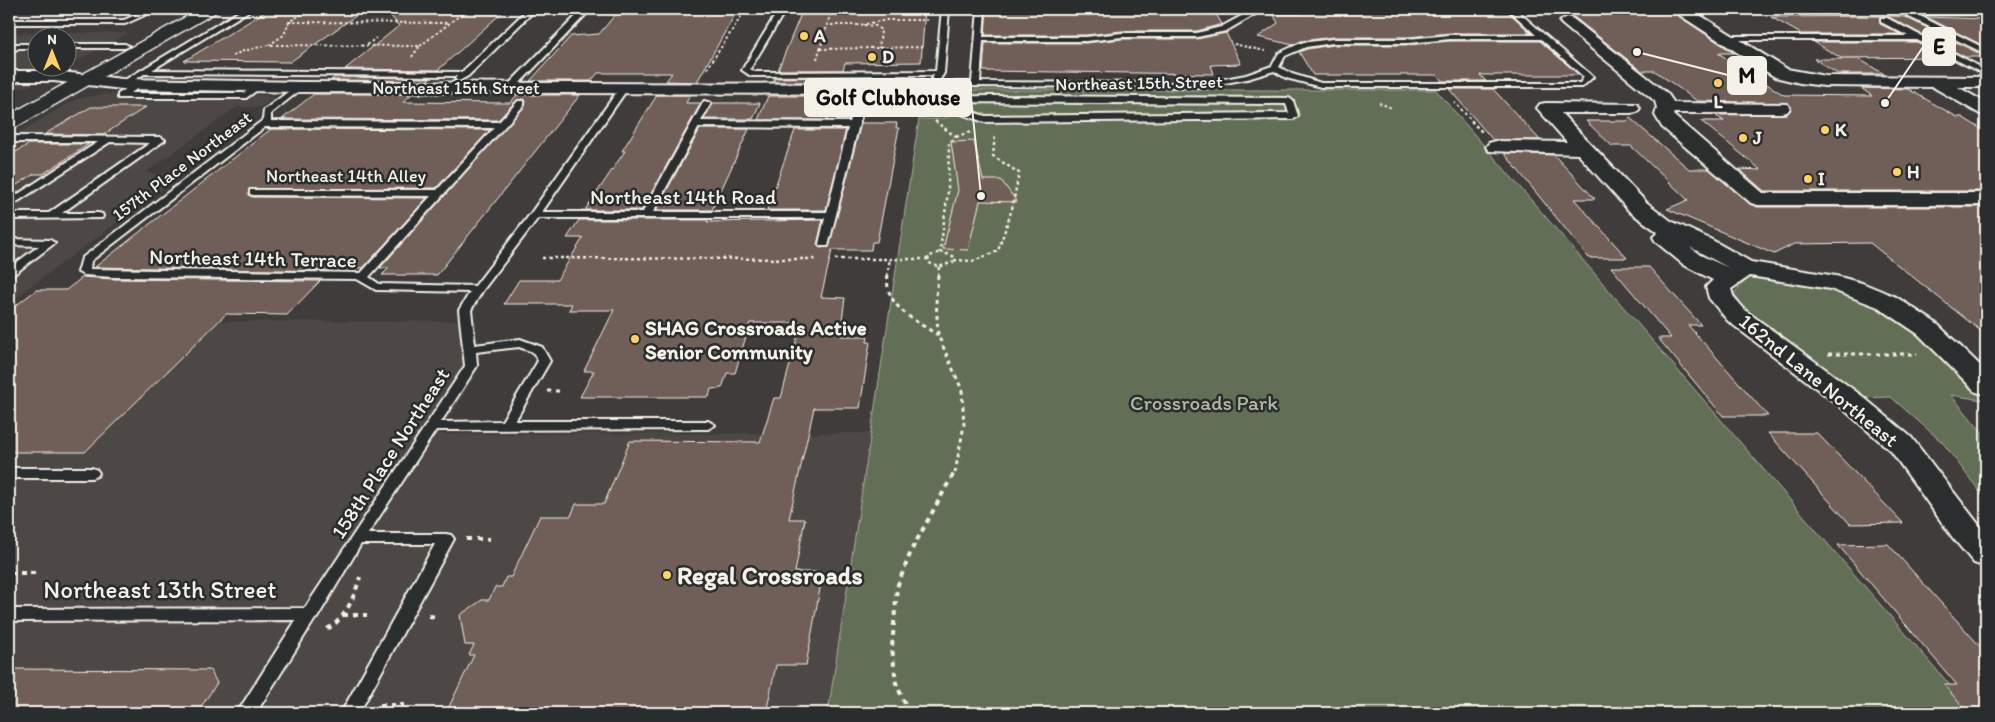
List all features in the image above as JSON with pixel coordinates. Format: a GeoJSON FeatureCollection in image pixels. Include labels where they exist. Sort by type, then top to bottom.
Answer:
{"type":"FeatureCollection","features":[{"type":"Feature","properties":{"kind":"main road"},"geometry":{"type":"LineString","coordinates":[[78,71],[190,9]]}},
{"type":"Feature","properties":{"kind":"main road"},"geometry":{"type":"LineString","coordinates":[[9,124],[211,9]]}},
{"type":"Feature","properties":{"kind":"main road"},"geometry":{"type":"LineString","coordinates":[[85,81],[96,68],[155,34],[154,29]]}},
{"type":"Feature","properties":{"kind":"main road"},"geometry":{"type":"LineString","coordinates":[[9,109],[65,78]]}},
{"type":"Feature","properties":{"kind":"street"},"geometry":{"type":"LineString","coordinates":[[1680,9],[1781,73],[1800,78],[1825,81],[1986,82]]}},
{"type":"Feature","properties":{"kind":"street"},"geometry":{"type":"LineString","coordinates":[[1568,22],[1661,97],[1668,108]]}},
{"type":"Feature","properties":{"kind":"street","name":"Northeast 15th Street"},"geometry":{"type":"LineString","coordinates":[[65,78],[85,81],[259,86],[450,88],[624,88],[774,81],[928,94]]}},
{"type":"Feature","properties":{"kind":"street"},"geometry":{"type":"LineString","coordinates":[[1936,82],[1986,110]]}},
{"type":"Feature","properties":{"kind":"street"},"geometry":{"type":"LineString","coordinates":[[1631,108],[1546,108],[1638,207],[1663,226],[1664,238],[1692,260],[1738,273],[1830,281],[1886,301],[1910,316],[1956,354],[1986,386]]}},
{"type":"Feature","properties":{"kind":"street"},"geometry":{"type":"LineString","coordinates":[[1668,108],[1781,108]]}},
{"type":"Feature","properties":{"kind":"street"},"geometry":{"type":"LineString","coordinates":[[1668,108],[1664,116],[1669,123],[1758,199],[1986,199]]}},
{"type":"Feature","properties":{"kind":"street"},"geometry":{"type":"LineString","coordinates":[[1496,147],[1584,148]]}},
{"type":"Feature","properties":{"kind":"street","name":"162nd Lane Northeast"},"geometry":{"type":"LineString","coordinates":[[1738,273],[1718,287],[1721,298],[1737,316],[1852,402],[1901,444],[1964,530],[1986,555]]}},
{"type":"Feature","properties":{"kind":"lane"},"geometry":{"type":"LineString","coordinates":[[9,22],[126,22],[154,9]]}},
{"type":"Feature","properties":{"kind":"lane"},"geometry":{"type":"LineString","coordinates":[[134,81],[248,9]]}},
{"type":"Feature","properties":{"kind":"lane"},"geometry":{"type":"LineString","coordinates":[[450,88],[532,9]]}},
{"type":"Feature","properties":{"kind":"lane"},"geometry":{"type":"LineString","coordinates":[[510,88],[587,9]]}},
{"type":"Feature","properties":{"kind":"lane"},"geometry":{"type":"LineString","coordinates":[[782,9],[746,70],[774,81],[812,74],[940,74]]}},
{"type":"Feature","properties":{"kind":"lane"},"geometry":{"type":"LineString","coordinates":[[928,94],[940,74],[946,9]]}},
{"type":"Feature","properties":{"kind":"lane"},"geometry":{"type":"LineString","coordinates":[[976,84],[981,9]]}},
{"type":"Feature","properties":{"kind":"lane"},"geometry":{"type":"LineString","coordinates":[[1239,9],[1251,14]]}},
{"type":"Feature","properties":{"kind":"lane"},"geometry":{"type":"LineString","coordinates":[[978,39],[1086,39],[1122,35],[1197,35],[1223,29],[1260,9]]}},
{"type":"Feature","properties":{"kind":"lane"},"geometry":{"type":"LineString","coordinates":[[1511,9],[1543,37],[1588,77],[1582,85],[1321,85],[1289,76],[1275,68],[1282,55],[1315,42],[1408,41],[1450,37],[1543,37]]}},
{"type":"Feature","properties":{"kind":"lane"},"geometry":{"type":"LineString","coordinates":[[1986,12],[1913,12],[1910,14],[1986,52]]}},
{"type":"Feature","properties":{"kind":"lane"},"geometry":{"type":"LineString","coordinates":[[1884,20],[1986,74]]}},
{"type":"Feature","properties":{"kind":"lane"},"geometry":{"type":"LineString","coordinates":[[1723,38],[1918,38]]}},
{"type":"Feature","properties":{"kind":"lane"},"geometry":{"type":"LineString","coordinates":[[9,51],[18,46],[28,46]]}},
{"type":"Feature","properties":{"kind":"lane"},"geometry":{"type":"LineString","coordinates":[[78,46],[125,46]]}},
{"type":"Feature","properties":{"kind":"lane","name":"Northeast 15th Street"},"geometry":{"type":"LineString","coordinates":[[928,94],[956,84],[1203,85],[1247,77],[1275,68]]}},
{"type":"Feature","properties":{"kind":"lane"},"geometry":{"type":"LineString","coordinates":[[134,81],[205,73],[465,74]]}},
{"type":"Feature","properties":{"kind":"lane"},"geometry":{"type":"LineString","coordinates":[[9,84],[16,76]]}},
{"type":"Feature","properties":{"kind":"lane","name":"157th Place Northeast"},"geometry":{"type":"LineString","coordinates":[[84,272],[86,260],[268,121],[267,112],[300,87]]}},
{"type":"Feature","properties":{"kind":"lane","name":"158th Place Northeast"},"geometry":{"type":"LineString","coordinates":[[246,713],[311,614],[357,539],[471,366],[465,310],[478,289],[535,214],[624,88]]}},
{"type":"Feature","properties":{"kind":"lane"},"geometry":{"type":"LineString","coordinates":[[824,244],[853,124],[859,110],[864,89]]}},
{"type":"Feature","properties":{"kind":"lane"},"geometry":{"type":"LineString","coordinates":[[928,94],[1288,101],[1294,116],[984,119],[928,94]]}},
{"type":"Feature","properties":{"kind":"lane"},"geometry":{"type":"LineString","coordinates":[[363,277],[522,103]]}},
{"type":"Feature","properties":{"kind":"lane"},"geometry":{"type":"LineString","coordinates":[[646,215],[707,103]]}},
{"type":"Feature","properties":{"kind":"lane"},"geometry":{"type":"LineString","coordinates":[[264,124],[501,125]]}},
{"type":"Feature","properties":{"kind":"lane"},"geometry":{"type":"LineString","coordinates":[[696,124],[853,124]]}},
{"type":"Feature","properties":{"kind":"lane"},"geometry":{"type":"LineString","coordinates":[[9,140],[160,140],[51,216]]}},
{"type":"Feature","properties":{"kind":"lane"},"geometry":{"type":"LineString","coordinates":[[9,204],[14,198],[108,140]]}},
{"type":"Feature","properties":{"kind":"lane","name":"Northeast 14th Alley"},"geometry":{"type":"LineString","coordinates":[[253,192],[439,193]]}},
{"type":"Feature","properties":{"kind":"lane","name":"Northeast 14th Road"},"geometry":{"type":"LineString","coordinates":[[535,214],[831,215]]}},
{"type":"Feature","properties":{"kind":"lane"},"geometry":{"type":"LineString","coordinates":[[9,216],[98,216]]}},
{"type":"Feature","properties":{"kind":"lane"},"geometry":{"type":"LineString","coordinates":[[9,242],[50,243],[9,273]]}},
{"type":"Feature","properties":{"kind":"lane","name":"Northeast 14th Terrace"},"geometry":{"type":"LineString","coordinates":[[84,272],[363,277],[376,287],[478,289]]}},
{"type":"Feature","properties":{"kind":"lane"},"geometry":{"type":"LineString","coordinates":[[470,349],[520,343],[538,350],[544,361],[506,426]]}},
{"type":"Feature","properties":{"kind":"lane"},"geometry":{"type":"LineString","coordinates":[[432,426],[708,425]]}},
{"type":"Feature","properties":{"kind":"lane"},"geometry":{"type":"LineString","coordinates":[[9,473],[92,473]]}},
{"type":"Feature","properties":{"kind":"lane"},"geometry":{"type":"LineString","coordinates":[[350,713],[446,539],[357,539]]}},
{"type":"Feature","properties":{"kind":"lane","name":"Northeast 13th Street"},"geometry":{"type":"LineString","coordinates":[[9,615],[311,614]]}},
{"type":"Feature","properties":{"kind":"path"},"geometry":{"type":"LineString","coordinates":[[268,45],[284,35],[289,22],[310,9]]}},
{"type":"Feature","properties":{"kind":"path"},"geometry":{"type":"LineString","coordinates":[[400,73],[420,46],[447,23],[468,9]]}},
{"type":"Feature","properties":{"kind":"path"},"geometry":{"type":"LineString","coordinates":[[703,75],[746,9]]}},
{"type":"Feature","properties":{"kind":"path"},"geometry":{"type":"LineString","coordinates":[[812,74],[832,9]]}},
{"type":"Feature","properties":{"kind":"path"},"geometry":{"type":"LineString","coordinates":[[860,25],[887,20],[945,20]]}},
{"type":"Feature","properties":{"kind":"path"},"geometry":{"type":"LineString","coordinates":[[289,22],[447,23]]}},
{"type":"Feature","properties":{"kind":"path"},"geometry":{"type":"LineString","coordinates":[[826,25],[876,26],[881,30],[879,48]]}},
{"type":"Feature","properties":{"kind":"path"},"geometry":{"type":"LineString","coordinates":[[1197,35],[1282,55]]}},
{"type":"Feature","properties":{"kind":"path"},"geometry":{"type":"LineString","coordinates":[[366,46],[376,38]]}},
{"type":"Feature","properties":{"kind":"path"},"geometry":{"type":"LineString","coordinates":[[205,73],[240,52],[268,45],[420,46]]}},
{"type":"Feature","properties":{"kind":"path"},"geometry":{"type":"LineString","coordinates":[[820,49],[942,47]]}},
{"type":"Feature","properties":{"kind":"path"},"geometry":{"type":"LineString","coordinates":[[1448,96],[1496,147]]}},
{"type":"Feature","properties":{"kind":"path"},"geometry":{"type":"LineString","coordinates":[[1377,102],[1392,108]]}},
{"type":"Feature","properties":{"kind":"path"},"geometry":{"type":"LineString","coordinates":[[932,119],[956,137],[949,143],[948,191],[940,252]]}},
{"type":"Feature","properties":{"kind":"path"},"geometry":{"type":"LineString","coordinates":[[927,259],[929,263],[939,266],[950,264],[954,260],[973,261],[998,251],[1012,209],[1019,173],[993,156],[996,131],[990,129]]}},
{"type":"Feature","properties":{"kind":"path"},"geometry":{"type":"LineString","coordinates":[[832,259],[927,259],[940,252],[951,255],[954,260]]}},
{"type":"Feature","properties":{"kind":"path"},"geometry":{"type":"LineString","coordinates":[[542,258],[822,259]]}},
{"type":"Feature","properties":{"kind":"path"},"geometry":{"type":"LineString","coordinates":[[890,259],[886,285],[901,312],[938,336]]}},
{"type":"Feature","properties":{"kind":"path"},"geometry":{"type":"LineString","coordinates":[[909,713],[896,684],[892,647],[898,587],[912,549],[954,476],[964,425],[962,390],[938,336],[936,298],[939,266]]}},
{"type":"Feature","properties":{"kind":"path"},"geometry":{"type":"LineString","coordinates":[[1788,354],[1956,354]]}},
{"type":"Feature","properties":{"kind":"path"},"geometry":{"type":"LineString","coordinates":[[542,391],[562,391]]}},
{"type":"Feature","properties":{"kind":"path"},"geometry":{"type":"LineString","coordinates":[[465,539],[490,539]]}},
{"type":"Feature","properties":{"kind":"path"},"geometry":{"type":"LineString","coordinates":[[10,573],[36,572]]}},
{"type":"Feature","properties":{"kind":"path"},"geometry":{"type":"LineString","coordinates":[[324,630],[335,626],[342,615],[367,615]]}},
{"type":"Feature","properties":{"kind":"path"},"geometry":{"type":"LineString","coordinates":[[428,616],[439,617]]}},
{"type":"Feature","properties":{"kind":"path"},"geometry":{"type":"LineString","coordinates":[[375,705],[404,705]]}},
{"type":"Feature","properties":{"kind":"shaded area"},"geometry":{"type":"Polygon","coordinates":[[[10,33],[28,33],[28,78],[46,78],[32,85],[9,91],[10,33]]]}},
{"type":"Feature","properties":{"kind":"shaded area"},"geometry":{"type":"Polygon","coordinates":[[[78,33],[128,33],[78,60],[78,33]]]}},
{"type":"Feature","properties":{"kind":"shaded area"},"geometry":{"type":"Polygon","coordinates":[[[103,94],[262,95],[274,98],[261,107],[237,107],[145,173],[182,174],[9,303],[9,138],[76,99],[103,94]]]}},
{"type":"Feature","properties":{"kind":"shaded area"},"geometry":{"type":"Polygon","coordinates":[[[476,321],[480,368],[439,434],[871,433],[828,713],[9,713],[9,322],[476,321]]]}},
{"type":"Feature","properties":{"kind":"green space","name":"Crossroads Park"},"geometry":{"type":"Polygon","coordinates":[[[940,90],[1436,90],[1974,713],[828,713],[919,119],[945,118],[956,114],[965,104],[965,99],[940,90]]]}},
{"type":"Feature","properties":{"kind":"green space"},"geometry":{"type":"Polygon","coordinates":[[[1778,276],[1838,289],[1871,301],[1900,319],[1933,344],[1962,373],[1982,400],[1951,395],[1986,437],[1986,500],[1943,443],[1891,397],[1863,398],[1749,315],[1734,293],[1748,278],[1778,276]]]}},
{"type":"Feature","properties":{"kind":"building"},"geometry":{"type":"Polygon","coordinates":[[[620,9],[738,9],[697,82],[666,81],[672,73],[598,73],[591,81],[530,81],[571,36],[599,34],[620,9]]]}},
{"type":"Feature","properties":{"kind":"building"},"geometry":{"type":"Polygon","coordinates":[[[803,9],[925,9],[921,62],[845,63],[843,70],[778,70],[803,9]]]}},
{"type":"Feature","properties":{"kind":"building"},"geometry":{"type":"Polygon","coordinates":[[[987,9],[1213,9],[1222,24],[1197,31],[1122,31],[1086,35],[985,35],[987,9]]]}},
{"type":"Feature","properties":{"kind":"building"},"geometry":{"type":"Polygon","coordinates":[[[1298,9],[1505,9],[1531,33],[1450,33],[1408,37],[1333,37],[1301,41],[1293,45],[1258,37],[1278,23],[1273,14],[1302,14],[1298,9]]]}},
{"type":"Feature","properties":{"kind":"building"},"geometry":{"type":"Polygon","coordinates":[[[268,10],[364,10],[290,62],[184,61],[268,10]]]}},
{"type":"Feature","properties":{"kind":"building"},"geometry":{"type":"Polygon","coordinates":[[[386,10],[505,10],[438,70],[345,69],[399,26],[386,10]]]}},
{"type":"Feature","properties":{"kind":"building"},"geometry":{"type":"Polygon","coordinates":[[[1569,13],[1674,13],[1734,53],[1718,53],[1784,95],[1872,96],[1861,88],[1908,89],[1957,117],[1962,117],[1986,132],[1986,191],[1764,191],[1739,169],[1761,170],[1701,121],[1724,121],[1715,115],[1787,114],[1792,108],[1788,103],[1697,101],[1655,71],[1642,71],[1569,13]]]}},
{"type":"Feature","properties":{"kind":"building"},"geometry":{"type":"Polygon","coordinates":[[[1887,16],[1880,17],[1880,24],[1900,34],[1801,34],[1771,17],[1887,16]]]}},
{"type":"Feature","properties":{"kind":"building"},"geometry":{"type":"Polygon","coordinates":[[[1887,16],[1905,17],[1986,57],[1965,57],[1887,16]]]}},
{"type":"Feature","properties":{"kind":"building"},"geometry":{"type":"Polygon","coordinates":[[[1926,17],[1986,19],[1986,47],[1926,17]]]}},
{"type":"Feature","properties":{"kind":"building"},"geometry":{"type":"Polygon","coordinates":[[[1226,33],[1241,64],[1211,65],[1214,74],[983,71],[985,43],[1086,43],[1122,39],[1197,39],[1226,33]]]}},
{"type":"Feature","properties":{"kind":"building"},"geometry":{"type":"Polygon","coordinates":[[[1450,41],[1540,41],[1579,75],[1480,75],[1486,81],[1442,81],[1437,75],[1313,75],[1299,52],[1333,45],[1408,45],[1450,41]]]}},
{"type":"Feature","properties":{"kind":"building"},"geometry":{"type":"Polygon","coordinates":[[[1814,42],[1917,42],[1946,57],[1841,58],[1814,42]]]}},
{"type":"Feature","properties":{"kind":"building"},"geometry":{"type":"Polygon","coordinates":[[[1814,59],[1859,59],[1884,74],[1838,74],[1814,59]]]}},
{"type":"Feature","properties":{"kind":"building"},"geometry":{"type":"Polygon","coordinates":[[[335,77],[430,78],[427,81],[331,80],[335,77]]]}},
{"type":"Feature","properties":{"kind":"building"},"geometry":{"type":"Polygon","coordinates":[[[840,77],[839,82],[773,82],[775,78],[840,77]]]}},
{"type":"Feature","properties":{"kind":"building"},"geometry":{"type":"Polygon","coordinates":[[[1449,89],[1493,89],[1540,140],[1493,140],[1449,89]]]}},
{"type":"Feature","properties":{"kind":"building"},"geometry":{"type":"Polygon","coordinates":[[[314,94],[412,94],[403,102],[510,103],[517,95],[580,95],[437,275],[382,275],[389,268],[380,268],[525,106],[526,101],[524,99],[517,100],[498,120],[282,119],[314,94]]]}},
{"type":"Feature","properties":{"kind":"building"},"geometry":{"type":"Polygon","coordinates":[[[657,95],[690,95],[686,103],[701,103],[642,210],[585,210],[625,151],[622,151],[657,95]]]}},
{"type":"Feature","properties":{"kind":"building"},"geometry":{"type":"Polygon","coordinates":[[[768,96],[834,96],[827,120],[758,120],[768,96]]]}},
{"type":"Feature","properties":{"kind":"building"},"geometry":{"type":"Polygon","coordinates":[[[713,103],[760,103],[753,119],[704,119],[713,103]]]}},
{"type":"Feature","properties":{"kind":"building"},"geometry":{"type":"Polygon","coordinates":[[[91,107],[146,107],[103,135],[45,134],[91,107]]]}},
{"type":"Feature","properties":{"kind":"building"},"geometry":{"type":"Polygon","coordinates":[[[1630,118],[1689,169],[1709,169],[1750,204],[1757,207],[1986,207],[1986,335],[1870,243],[1794,244],[1774,254],[1667,209],[1688,200],[1631,146],[1612,146],[1586,121],[1627,121],[1630,118]]]}},
{"type":"Feature","properties":{"kind":"building"},"geometry":{"type":"Polygon","coordinates":[[[861,123],[897,123],[896,128],[899,128],[877,242],[872,242],[871,250],[832,250],[821,297],[845,298],[842,320],[845,320],[841,336],[868,336],[867,342],[870,342],[860,408],[814,408],[789,519],[805,519],[795,572],[823,572],[806,665],[776,665],[766,713],[446,713],[474,655],[469,655],[474,645],[465,645],[460,615],[482,600],[489,600],[495,587],[502,587],[506,577],[511,577],[540,516],[571,516],[576,504],[604,504],[630,441],[760,442],[774,398],[781,398],[801,323],[750,323],[735,373],[727,373],[722,388],[711,389],[709,397],[580,397],[594,371],[584,371],[614,310],[569,310],[572,304],[504,304],[519,280],[557,280],[583,238],[567,238],[579,220],[708,220],[707,222],[823,220],[817,245],[820,248],[829,247],[861,123]]]}},
{"type":"Feature","properties":{"kind":"building"},"geometry":{"type":"Polygon","coordinates":[[[271,129],[490,130],[436,188],[249,189],[248,195],[253,197],[427,198],[363,268],[332,268],[329,271],[95,267],[271,129]]]}},
{"type":"Feature","properties":{"kind":"building"},"geometry":{"type":"Polygon","coordinates":[[[700,129],[749,129],[712,210],[656,210],[700,129]]]}},
{"type":"Feature","properties":{"kind":"building"},"geometry":{"type":"Polygon","coordinates":[[[795,130],[846,130],[826,210],[767,210],[795,130]]]}},
{"type":"Feature","properties":{"kind":"building"},"geometry":{"type":"Polygon","coordinates":[[[974,141],[983,180],[1001,180],[1017,202],[980,201],[968,250],[943,249],[958,190],[951,142],[974,141]]]}},
{"type":"Feature","properties":{"kind":"building"},"geometry":{"type":"Polygon","coordinates":[[[29,144],[89,144],[43,174],[34,174],[9,190],[9,156],[29,144]]]}},
{"type":"Feature","properties":{"kind":"building"},"geometry":{"type":"Polygon","coordinates":[[[1504,153],[1554,155],[1595,199],[1574,199],[1627,258],[1589,258],[1504,153]]]}},
{"type":"Feature","properties":{"kind":"building"},"geometry":{"type":"Polygon","coordinates":[[[1611,267],[1649,267],[1701,325],[1688,325],[1768,416],[1723,416],[1658,338],[1671,338],[1611,267]]]}},
{"type":"Feature","properties":{"kind":"building"},"geometry":{"type":"Polygon","coordinates":[[[83,277],[112,279],[320,281],[287,315],[226,314],[85,452],[9,452],[9,311],[36,290],[66,290],[83,277]]]}},
{"type":"Feature","properties":{"kind":"building"},"geometry":{"type":"Polygon","coordinates":[[[1768,433],[1817,433],[1903,523],[1850,524],[1768,433]]]}},
{"type":"Feature","properties":{"kind":"building"},"geometry":{"type":"Polygon","coordinates":[[[1888,544],[1986,653],[1986,713],[1968,713],[1944,685],[1957,685],[1838,545],[1888,544]]]}},
{"type":"Feature","properties":{"kind":"building"},"geometry":{"type":"Polygon","coordinates":[[[9,669],[210,670],[217,683],[197,713],[9,713],[9,669]]]}},
{"type":"Feature","properties":{"kind":"place","name":"A"},"geometry":{"type":"Point","coordinates":[804,36]}},
{"type":"Feature","properties":{"kind":"place","name":"M"},"geometry":{"type":"Point","coordinates":[1637,52]}},
{"type":"Feature","properties":{"kind":"place","name":"D"},"geometry":{"type":"Point","coordinates":[872,57]}},
{"type":"Feature","properties":{"kind":"place","name":"L"},"geometry":{"type":"Point","coordinates":[1718,83]}},
{"type":"Feature","properties":{"kind":"place","name":"E"},"geometry":{"type":"Point","coordinates":[1885,103]}},
{"type":"Feature","properties":{"kind":"place","name":"K"},"geometry":{"type":"Point","coordinates":[1825,130]}},
{"type":"Feature","properties":{"kind":"place","name":"J"},"geometry":{"type":"Point","coordinates":[1743,138]}},
{"type":"Feature","properties":{"kind":"place","name":"H"},"geometry":{"type":"Point","coordinates":[1897,172]}},
{"type":"Feature","properties":{"kind":"place","name":"I"},"geometry":{"type":"Point","coordinates":[1808,179]}},
{"type":"Feature","properties":{"kind":"place","name":"Golf Clubhouse"},"geometry":{"type":"Point","coordinates":[981,196]}},
{"type":"Feature","properties":{"kind":"place","name":"SHAG Crossroads Active Senior Community"},"geometry":{"type":"Point","coordinates":[635,339]}},
{"type":"Feature","properties":{"kind":"place","name":"Regal Crossroads"},"geometry":{"type":"Point","coordinates":[667,575]}}]}
